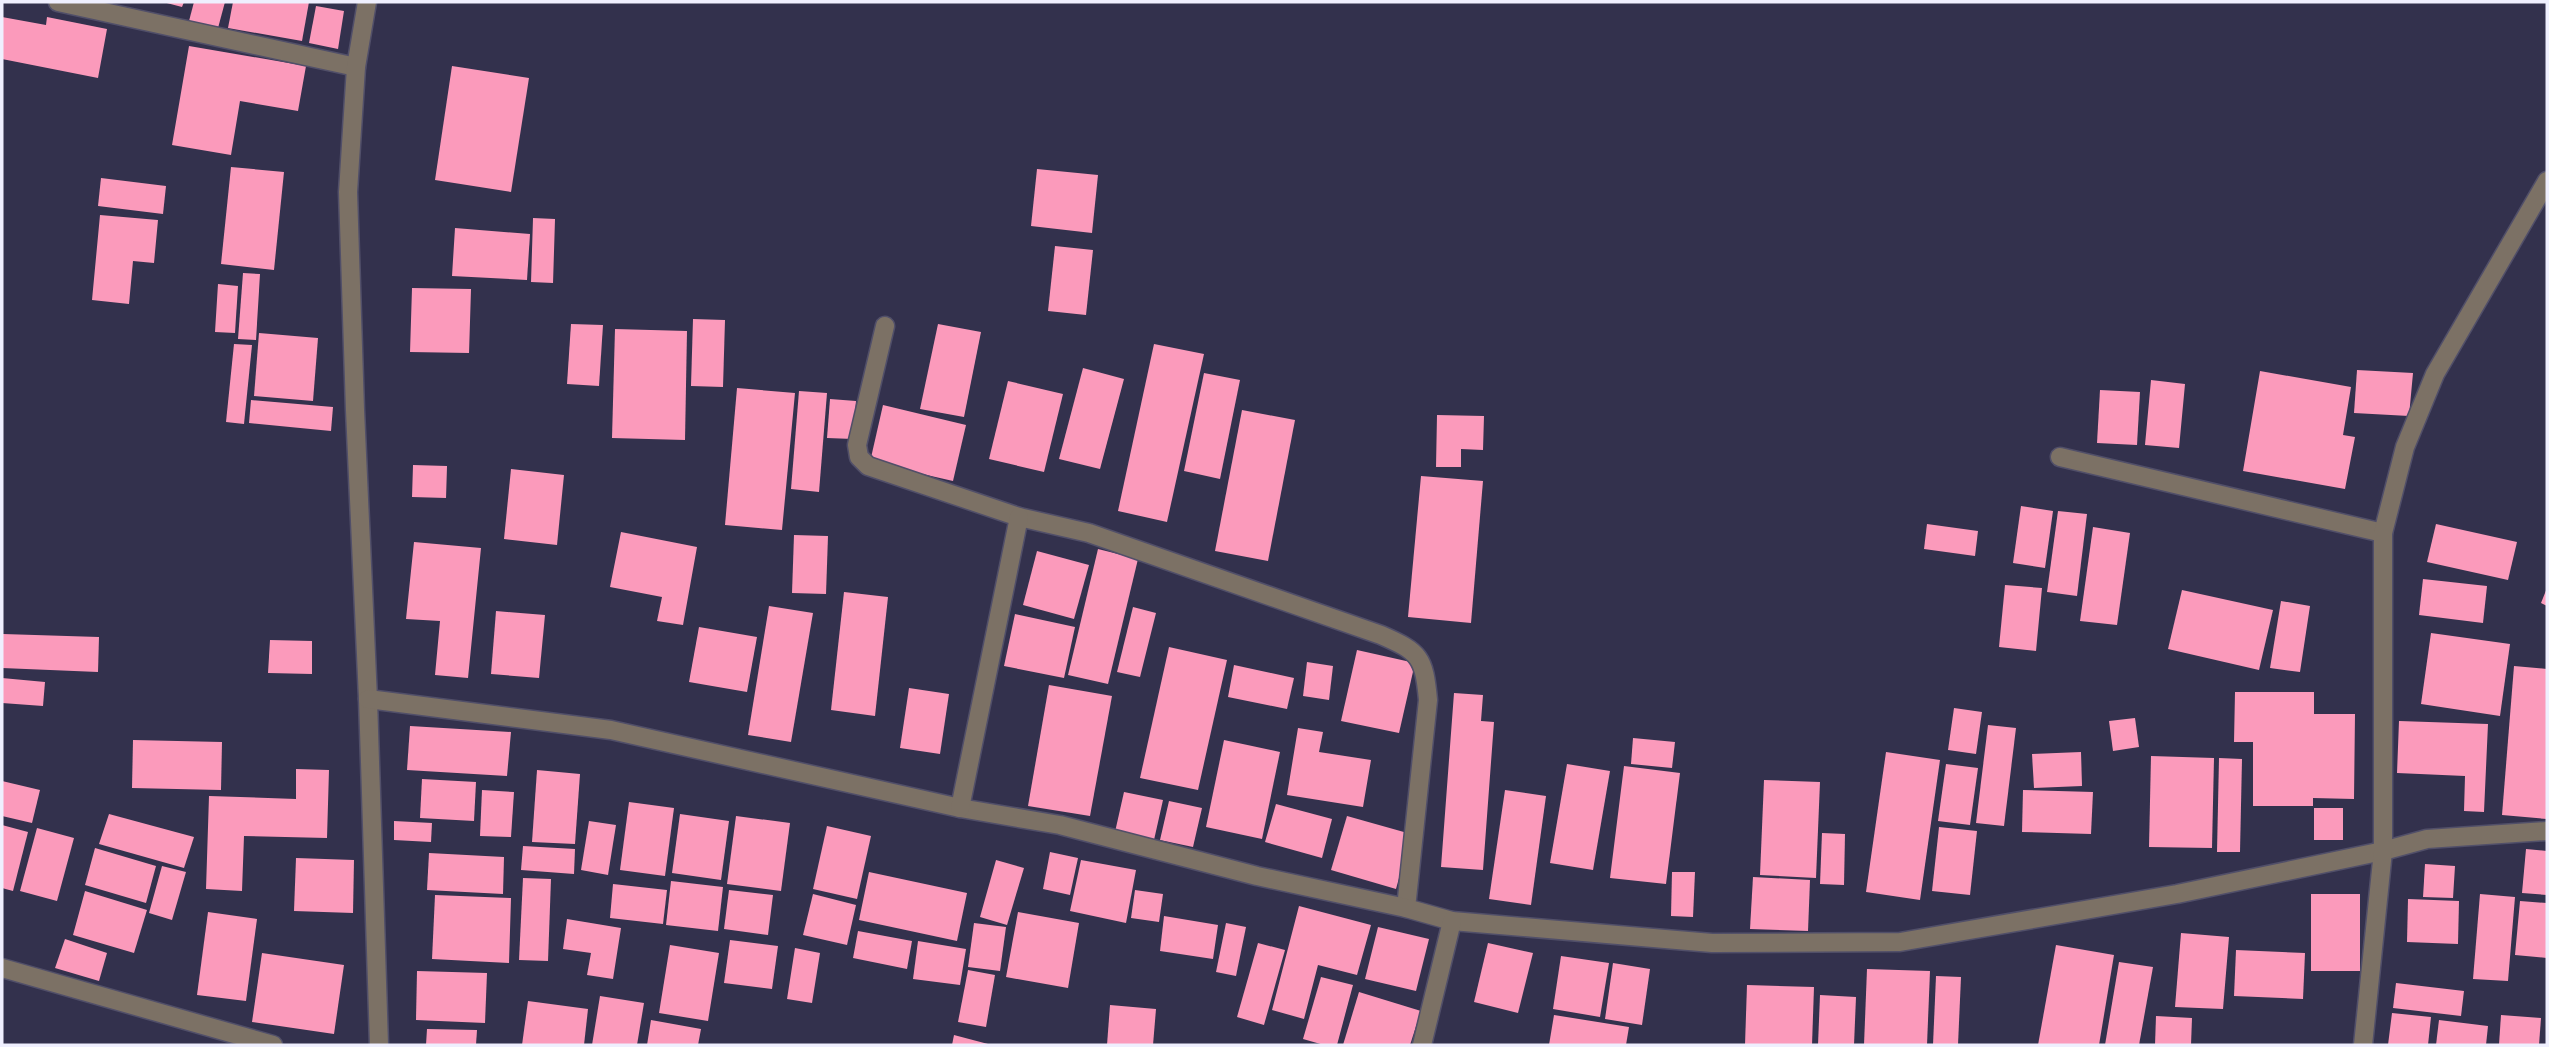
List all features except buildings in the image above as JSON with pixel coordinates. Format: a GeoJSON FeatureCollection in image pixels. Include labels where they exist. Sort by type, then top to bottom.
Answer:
{"type":"FeatureCollection","features":[{"type":"Feature","properties":{"kind":"street"},"geometry":{"type":"LineString","coordinates":[[58,2],[356,67]]}},
{"type":"Feature","properties":{"kind":"street"},"geometry":{"type":"LineString","coordinates":[[368,2],[356,67],[348,191],[379,1045]]}},
{"type":"Feature","properties":{"kind":"street"},"geometry":{"type":"LineString","coordinates":[[2363,1045],[2383,851],[2383,533],[2405,447],[2434,374],[2547,181]]}},
{"type":"Feature","properties":{"kind":"street"},"geometry":{"type":"LineString","coordinates":[[884,326],[857,444],[859,457],[868,466],[1019,517],[1089,533],[1381,635],[1408,647],[1419,658],[1425,674],[1428,700],[1406,908]]}},
{"type":"Feature","properties":{"kind":"street"},"geometry":{"type":"LineString","coordinates":[[2060,457],[2383,533]]}},
{"type":"Feature","properties":{"kind":"street"},"geometry":{"type":"LineString","coordinates":[[960,808],[1019,517]]}},
{"type":"Feature","properties":{"kind":"street"},"geometry":{"type":"LineString","coordinates":[[368,699],[611,730],[960,808],[1060,825],[1257,876],[1406,908],[1452,921],[1712,943],[1900,942],[2177,894],[2383,851],[2427,839],[2547,831]]}},
{"type":"Feature","properties":{"kind":"street"},"geometry":{"type":"LineString","coordinates":[[1422,1045],[1452,921]]}},
{"type":"Feature","properties":{"kind":"street"},"geometry":{"type":"LineString","coordinates":[[2,968],[273,1045]]}}]}
